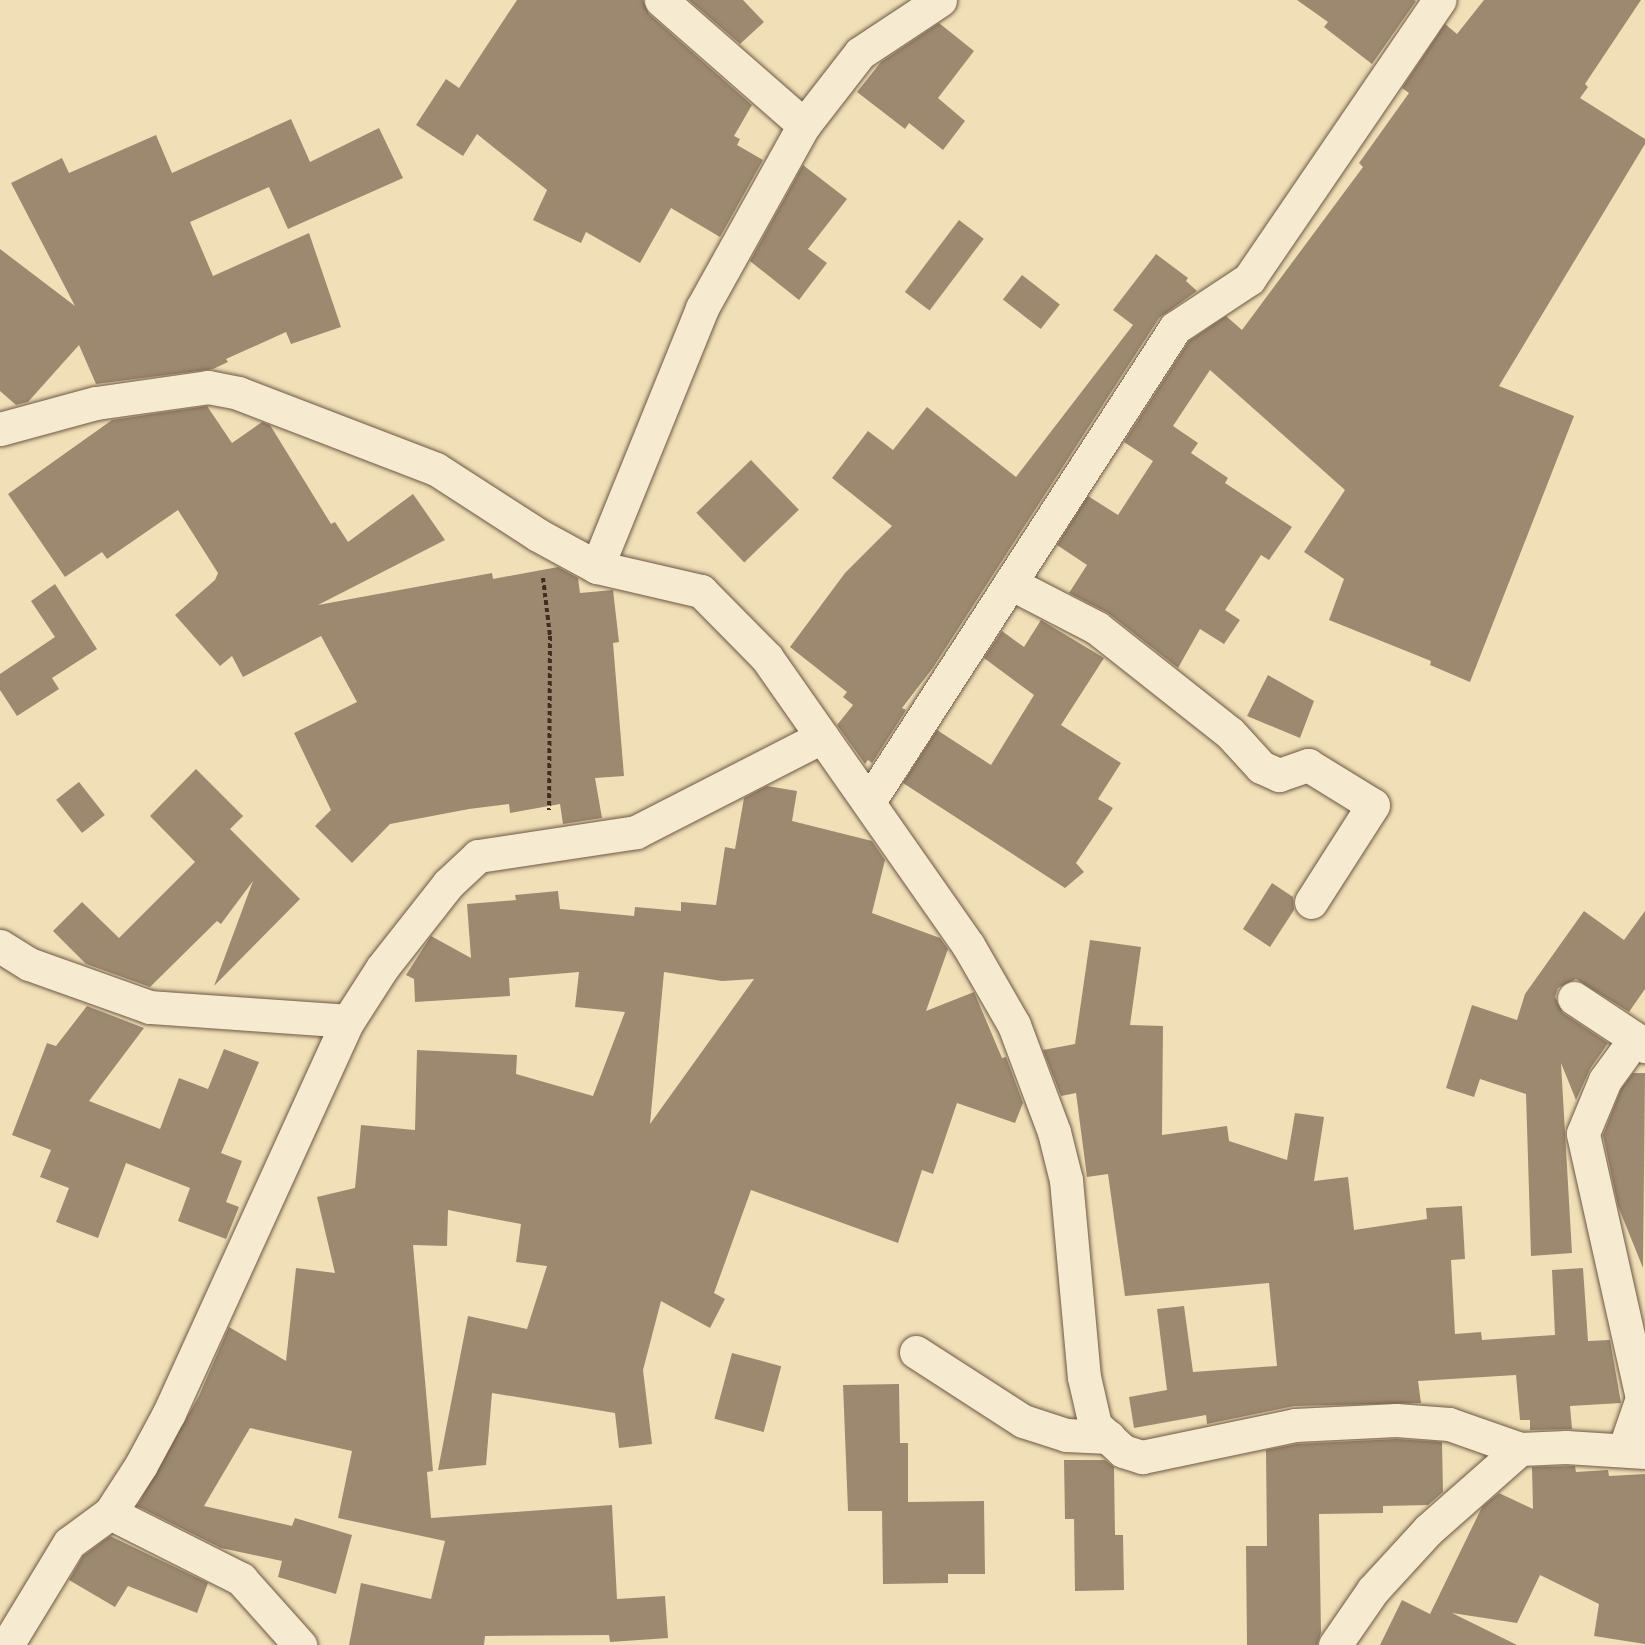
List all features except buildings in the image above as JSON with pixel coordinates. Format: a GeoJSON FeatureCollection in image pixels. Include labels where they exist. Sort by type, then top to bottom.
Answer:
{"type":"FeatureCollection","features":[{"type":"Feature","properties":{"kind":"street"},"geometry":{"type":"LineString","coordinates":[[661,0],[804,124]]}},
{"type":"Feature","properties":{"kind":"street"},"geometry":{"type":"LineString","coordinates":[[597,567],[702,308],[804,124],[861,53],[940,0]]}},
{"type":"Feature","properties":{"kind":"street"},"geometry":{"type":"LineString","coordinates":[[870,800],[1175,328],[1249,279],[1439,0]]}},
{"type":"Feature","properties":{"kind":"street"},"geometry":{"type":"LineString","coordinates":[[0,429],[96,403],[208,387],[238,393],[436,469],[538,535],[597,567],[701,591],[767,658],[822,737],[870,800],[968,945],[1014,1025],[1054,1132],[1066,1180],[1084,1377],[1095,1425],[1123,1451],[1142,1457],[1295,1425],[1396,1420],[1449,1424],[1520,1449],[1635,1451],[1642,1398],[1583,1133],[1605,1080],[1629,1047],[1642,1043]]}},
{"type":"Feature","properties":{"kind":"street"},"geometry":{"type":"LineString","coordinates":[[1010,583],[1097,628],[1230,733],[1261,767],[1279,775],[1308,765],[1373,805],[1311,902]]}},
{"type":"Feature","properties":{"kind":"street"},"geometry":{"type":"LineString","coordinates":[[7,1645],[69,1543],[110,1513],[169,1413],[348,1021],[382,968],[448,884],[478,855],[636,832],[822,737]]}},
{"type":"Feature","properties":{"kind":"street"},"geometry":{"type":"LineString","coordinates":[[0,946],[28,964],[150,1007],[348,1021]]}},
{"type":"Feature","properties":{"kind":"street"},"geometry":{"type":"LineString","coordinates":[[1574,998],[1642,1043]]}},
{"type":"Feature","properties":{"kind":"street"},"geometry":{"type":"LineString","coordinates":[[916,1352],[1023,1421],[1066,1435],[1109,1437]]}},
{"type":"Feature","properties":{"kind":"street"},"geometry":{"type":"LineString","coordinates":[[1335,1645],[1373,1590],[1428,1530],[1520,1449]]}},
{"type":"Feature","properties":{"kind":"street"},"geometry":{"type":"LineString","coordinates":[[110,1513],[241,1579],[300,1645]]}},
{"type":"Feature","properties":{"kind":"path"},"geometry":{"type":"LineString","coordinates":[[538,535],[550,636],[552,752],[547,844]]}}]}
